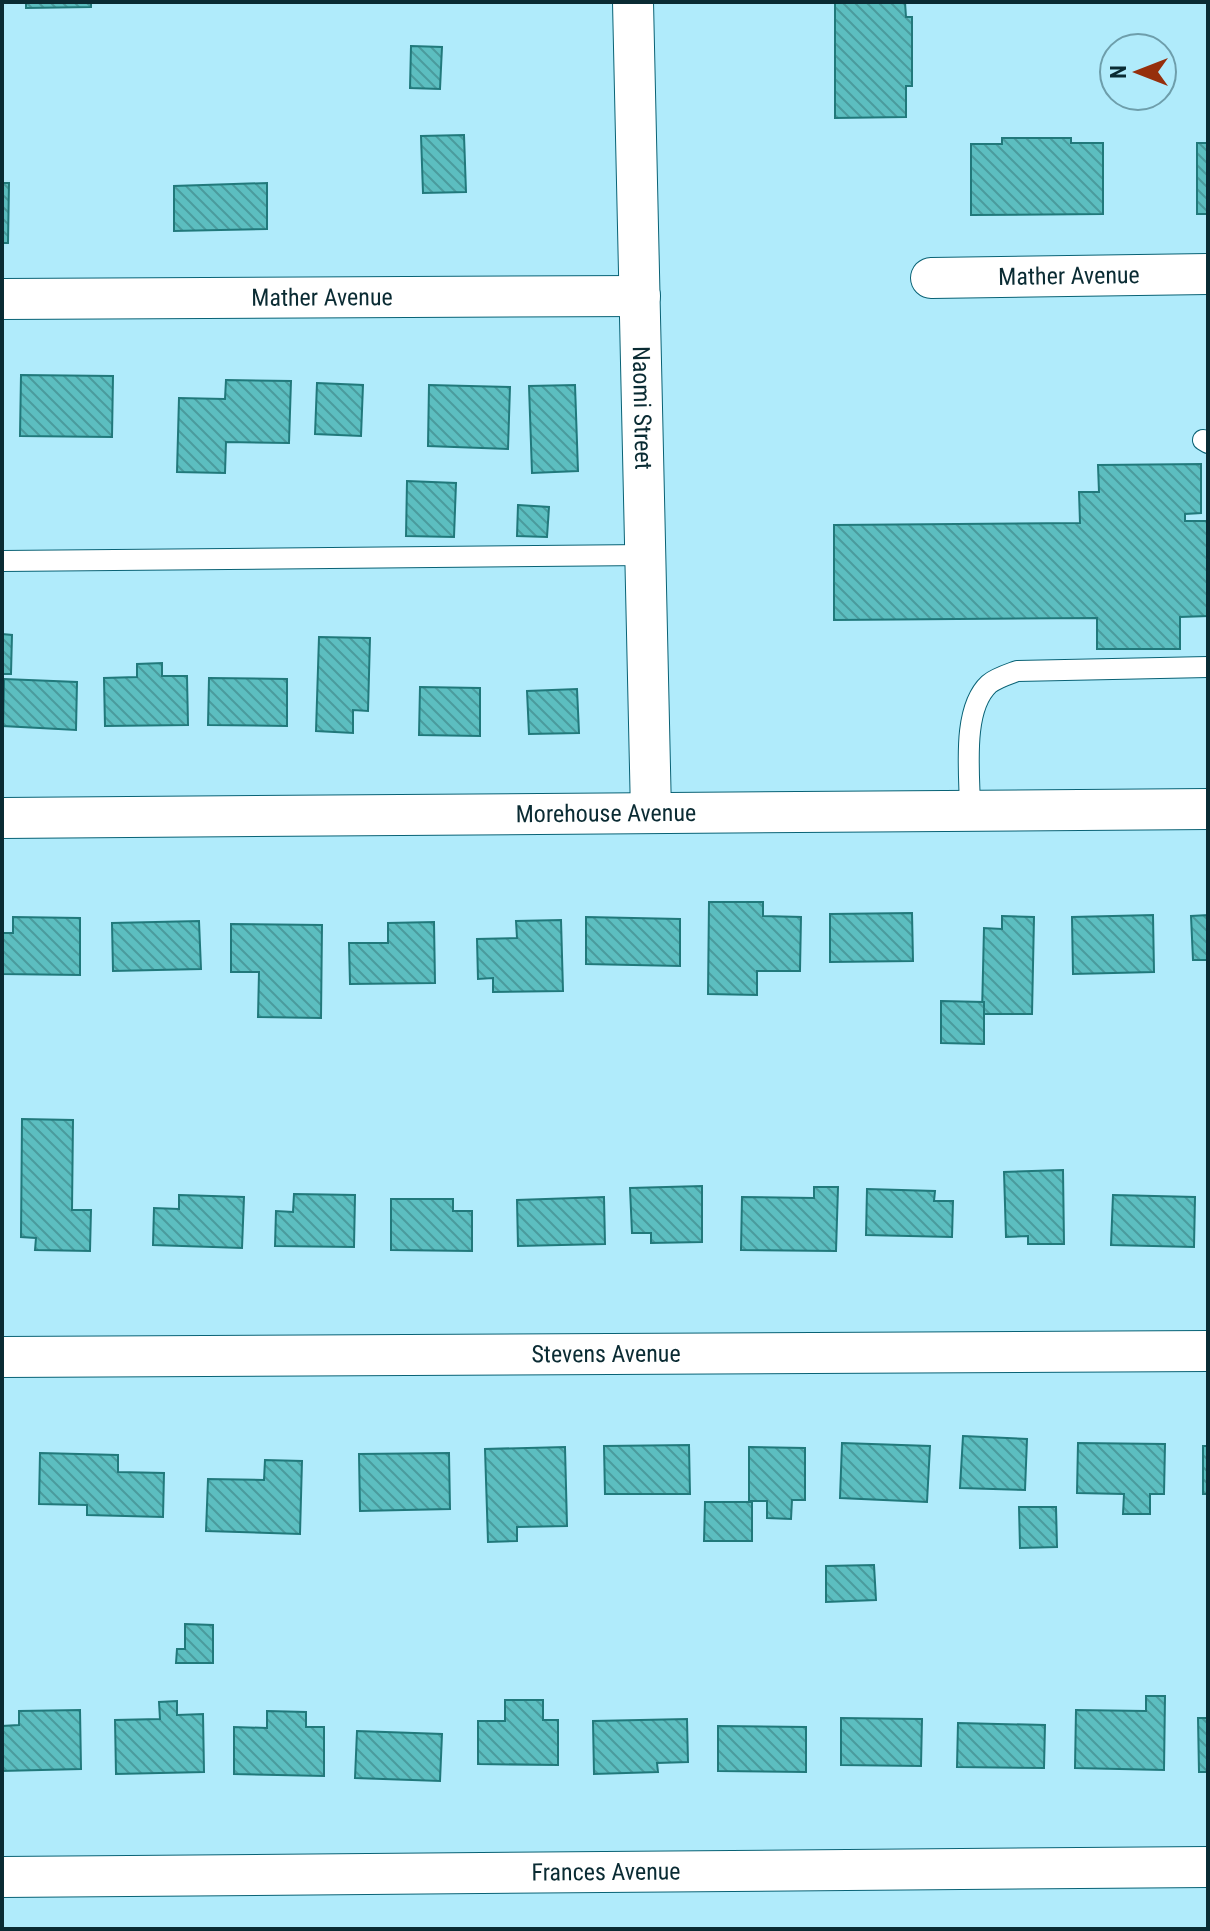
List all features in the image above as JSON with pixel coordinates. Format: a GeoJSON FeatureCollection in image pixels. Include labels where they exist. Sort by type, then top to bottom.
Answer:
{"type":"FeatureCollection","features":[{"type":"Feature","properties":{"kind":"street","name":"Naomi Street"},"geometry":{"type":"LineString","coordinates":[[633,2],[651,813]]}},
{"type":"Feature","properties":{"kind":"street","name":"Mather Avenue"},"geometry":{"type":"LineString","coordinates":[[931,278],[1208,274]]}},
{"type":"Feature","properties":{"kind":"street","name":"Mather Avenue"},"geometry":{"type":"LineString","coordinates":[[2,299],[640,296]]}},
{"type":"Feature","properties":{"kind":"street","name":"Morehouse Avenue"},"geometry":{"type":"LineString","coordinates":[[2,818],[1208,809]]}},
{"type":"Feature","properties":{"kind":"street","name":"Stevens Avenue"},"geometry":{"type":"LineString","coordinates":[[2,1357],[1208,1351]]}},
{"type":"Feature","properties":{"kind":"street","name":"Frances Avenue"},"geometry":{"type":"LineString","coordinates":[[2,1877],[1208,1867]]}},
{"type":"Feature","properties":{"kind":"lane"},"geometry":{"type":"LineString","coordinates":[[2,561],[646,555]]}},
{"type":"Feature","properties":{"kind":"lane"},"geometry":{"type":"LineString","coordinates":[[970,811],[970,732],[977,700],[991,682],[1017,671],[1208,667]]}},
{"type":"Feature","properties":{"kind":"building"},"geometry":{"type":"Polygon","coordinates":[[[26,2],[91,2],[91,7],[26,8],[26,2]]]}},
{"type":"Feature","properties":{"kind":"building"},"geometry":{"type":"Polygon","coordinates":[[[835,2],[905,2],[906,17],[912,17],[912,86],[906,86],[906,117],[835,118],[835,2]]]}},
{"type":"Feature","properties":{"kind":"building"},"geometry":{"type":"Polygon","coordinates":[[[411,46],[442,47],[440,89],[410,88],[411,46]]]}},
{"type":"Feature","properties":{"kind":"building"},"geometry":{"type":"Polygon","coordinates":[[[464,135],[466,192],[423,193],[421,136],[464,135]]]}},
{"type":"Feature","properties":{"kind":"building"},"geometry":{"type":"Polygon","coordinates":[[[1002,138],[1071,138],[1071,143],[1103,143],[1103,214],[971,215],[971,144],[1002,144],[1002,138]]]}},
{"type":"Feature","properties":{"kind":"building"},"geometry":{"type":"Polygon","coordinates":[[[1197,143],[1208,143],[1208,214],[1197,214],[1197,143]]]}},
{"type":"Feature","properties":{"kind":"building"},"geometry":{"type":"Polygon","coordinates":[[[2,183],[9,183],[8,243],[2,243],[2,183]]]}},
{"type":"Feature","properties":{"kind":"building"},"geometry":{"type":"Polygon","coordinates":[[[267,183],[267,229],[174,231],[174,186],[267,183]]]}},
{"type":"Feature","properties":{"kind":"building"},"geometry":{"type":"Polygon","coordinates":[[[21,375],[113,376],[112,437],[20,436],[21,375]]]}},
{"type":"Feature","properties":{"kind":"building"},"geometry":{"type":"Polygon","coordinates":[[[226,380],[291,381],[289,443],[226,442],[225,473],[177,472],[179,398],[225,399],[226,380]]]}},
{"type":"Feature","properties":{"kind":"building"},"geometry":{"type":"Polygon","coordinates":[[[317,383],[363,385],[361,436],[315,434],[317,383]]]}},
{"type":"Feature","properties":{"kind":"building"},"geometry":{"type":"Polygon","coordinates":[[[429,385],[510,387],[508,449],[428,446],[429,385]]]}},
{"type":"Feature","properties":{"kind":"building"},"geometry":{"type":"Polygon","coordinates":[[[575,385],[578,471],[532,473],[529,386],[575,385]]]}},
{"type":"Feature","properties":{"kind":"building"},"geometry":{"type":"Polygon","coordinates":[[[1201,464],[1201,513],[1185,514],[1185,521],[1208,521],[1208,616],[1180,617],[1180,649],[1097,649],[1097,618],[834,620],[834,525],[1080,523],[1079,492],[1099,492],[1098,465],[1201,464]]]}},
{"type":"Feature","properties":{"kind":"building"},"geometry":{"type":"Polygon","coordinates":[[[407,481],[456,483],[454,537],[406,536],[407,481]]]}},
{"type":"Feature","properties":{"kind":"building"},"geometry":{"type":"Polygon","coordinates":[[[518,505],[549,507],[547,537],[517,536],[518,505]]]}},
{"type":"Feature","properties":{"kind":"building"},"geometry":{"type":"Polygon","coordinates":[[[2,634],[12,635],[11,674],[2,674],[2,634]]]}},
{"type":"Feature","properties":{"kind":"building"},"geometry":{"type":"Polygon","coordinates":[[[319,637],[370,638],[368,711],[353,710],[353,733],[316,731],[319,637]]]}},
{"type":"Feature","properties":{"kind":"building"},"geometry":{"type":"Polygon","coordinates":[[[162,663],[162,676],[187,676],[188,725],[105,726],[104,678],[137,677],[137,664],[162,663]]]}},
{"type":"Feature","properties":{"kind":"building"},"geometry":{"type":"Polygon","coordinates":[[[209,678],[287,679],[287,726],[208,725],[209,678]]]}},
{"type":"Feature","properties":{"kind":"building"},"geometry":{"type":"Polygon","coordinates":[[[4,679],[77,682],[76,730],[3,726],[4,679]]]}},
{"type":"Feature","properties":{"kind":"building"},"geometry":{"type":"Polygon","coordinates":[[[420,687],[480,688],[480,736],[419,735],[420,687]]]}},
{"type":"Feature","properties":{"kind":"building"},"geometry":{"type":"Polygon","coordinates":[[[577,689],[579,733],[529,734],[527,691],[577,689]]]}},
{"type":"Feature","properties":{"kind":"building"},"geometry":{"type":"Polygon","coordinates":[[[709,902],[763,902],[763,916],[801,917],[800,971],[757,971],[757,995],[708,994],[709,902]]]}},
{"type":"Feature","properties":{"kind":"building"},"geometry":{"type":"Polygon","coordinates":[[[912,913],[913,961],[830,962],[830,914],[912,913]]]}},
{"type":"Feature","properties":{"kind":"building"},"geometry":{"type":"Polygon","coordinates":[[[1153,915],[1154,972],[1073,974],[1072,917],[1153,915]]]}},
{"type":"Feature","properties":{"kind":"building"},"geometry":{"type":"Polygon","coordinates":[[[1208,915],[1208,960],[1193,960],[1191,916],[1208,915]]]}},
{"type":"Feature","properties":{"kind":"building"},"geometry":{"type":"Polygon","coordinates":[[[1002,916],[1034,917],[1032,1014],[982,1014],[984,928],[1002,929],[1002,916]]]}},
{"type":"Feature","properties":{"kind":"building"},"geometry":{"type":"Polygon","coordinates":[[[13,917],[80,918],[80,975],[2,974],[2,933],[13,933],[13,917]]]}},
{"type":"Feature","properties":{"kind":"building"},"geometry":{"type":"Polygon","coordinates":[[[586,917],[680,919],[680,966],[586,964],[586,917]]]}},
{"type":"Feature","properties":{"kind":"building"},"geometry":{"type":"Polygon","coordinates":[[[561,920],[563,991],[493,992],[493,978],[478,979],[477,939],[517,938],[516,921],[561,920]]]}},
{"type":"Feature","properties":{"kind":"building"},"geometry":{"type":"Polygon","coordinates":[[[199,921],[201,969],[113,971],[112,923],[199,921]]]}},
{"type":"Feature","properties":{"kind":"building"},"geometry":{"type":"Polygon","coordinates":[[[434,922],[435,983],[350,984],[349,943],[388,943],[388,923],[434,922]]]}},
{"type":"Feature","properties":{"kind":"building"},"geometry":{"type":"Polygon","coordinates":[[[231,924],[322,925],[321,1018],[258,1017],[259,972],[231,972],[231,924]]]}},
{"type":"Feature","properties":{"kind":"building"},"geometry":{"type":"Polygon","coordinates":[[[941,1001],[984,1002],[984,1044],[941,1043],[941,1001]]]}},
{"type":"Feature","properties":{"kind":"building"},"geometry":{"type":"Polygon","coordinates":[[[22,1119],[73,1120],[72,1210],[91,1210],[90,1251],[35,1250],[36,1238],[21,1237],[22,1119]]]}},
{"type":"Feature","properties":{"kind":"building"},"geometry":{"type":"Polygon","coordinates":[[[1063,1170],[1064,1244],[1028,1244],[1028,1236],[1006,1237],[1004,1172],[1063,1170]]]}},
{"type":"Feature","properties":{"kind":"building"},"geometry":{"type":"Polygon","coordinates":[[[702,1186],[702,1242],[651,1243],[651,1233],[632,1233],[630,1188],[702,1186]]]}},
{"type":"Feature","properties":{"kind":"building"},"geometry":{"type":"Polygon","coordinates":[[[814,1187],[838,1187],[836,1251],[741,1250],[742,1197],[814,1198],[814,1187]]]}},
{"type":"Feature","properties":{"kind":"building"},"geometry":{"type":"Polygon","coordinates":[[[867,1189],[935,1191],[934,1201],[953,1201],[952,1237],[866,1235],[867,1189]]]}},
{"type":"Feature","properties":{"kind":"building"},"geometry":{"type":"Polygon","coordinates":[[[294,1194],[355,1195],[354,1247],[275,1246],[276,1211],[293,1212],[294,1194]]]}},
{"type":"Feature","properties":{"kind":"building"},"geometry":{"type":"Polygon","coordinates":[[[179,1195],[244,1197],[242,1248],[153,1245],[154,1208],[179,1209],[179,1195]]]}},
{"type":"Feature","properties":{"kind":"building"},"geometry":{"type":"Polygon","coordinates":[[[1113,1195],[1195,1197],[1194,1247],[1111,1245],[1113,1195]]]}},
{"type":"Feature","properties":{"kind":"building"},"geometry":{"type":"Polygon","coordinates":[[[604,1197],[605,1244],[518,1246],[517,1200],[604,1197]]]}},
{"type":"Feature","properties":{"kind":"building"},"geometry":{"type":"Polygon","coordinates":[[[391,1199],[453,1199],[453,1211],[472,1211],[472,1251],[391,1250],[391,1199]]]}},
{"type":"Feature","properties":{"kind":"building"},"geometry":{"type":"Polygon","coordinates":[[[963,1436],[1027,1439],[1025,1490],[960,1488],[963,1436]]]}},
{"type":"Feature","properties":{"kind":"building"},"geometry":{"type":"Polygon","coordinates":[[[842,1443],[930,1446],[927,1502],[840,1498],[842,1443]]]}},
{"type":"Feature","properties":{"kind":"building"},"geometry":{"type":"Polygon","coordinates":[[[1078,1443],[1165,1444],[1164,1494],[1150,1494],[1150,1514],[1123,1514],[1124,1494],[1077,1493],[1078,1443]]]}},
{"type":"Feature","properties":{"kind":"building"},"geometry":{"type":"Polygon","coordinates":[[[689,1445],[690,1494],[605,1494],[604,1446],[689,1445]]]}},
{"type":"Feature","properties":{"kind":"building"},"geometry":{"type":"Polygon","coordinates":[[[1203,1446],[1208,1446],[1208,1494],[1203,1494],[1203,1446]]]}},
{"type":"Feature","properties":{"kind":"building"},"geometry":{"type":"Polygon","coordinates":[[[565,1447],[567,1526],[517,1527],[517,1541],[488,1542],[485,1449],[565,1447]]]}},
{"type":"Feature","properties":{"kind":"building"},"geometry":{"type":"Polygon","coordinates":[[[749,1447],[805,1448],[805,1500],[792,1500],[791,1519],[767,1518],[767,1501],[749,1501],[749,1447]]]}},
{"type":"Feature","properties":{"kind":"building"},"geometry":{"type":"Polygon","coordinates":[[[40,1453],[118,1455],[118,1472],[164,1473],[163,1517],[87,1515],[87,1505],[39,1504],[40,1453]]]}},
{"type":"Feature","properties":{"kind":"building"},"geometry":{"type":"Polygon","coordinates":[[[449,1453],[450,1509],[360,1511],[359,1454],[449,1453]]]}},
{"type":"Feature","properties":{"kind":"building"},"geometry":{"type":"Polygon","coordinates":[[[265,1460],[302,1461],[300,1534],[206,1531],[208,1479],[264,1480],[265,1460]]]}},
{"type":"Feature","properties":{"kind":"building"},"geometry":{"type":"Polygon","coordinates":[[[705,1502],[752,1502],[752,1541],[704,1541],[705,1502]]]}},
{"type":"Feature","properties":{"kind":"building"},"geometry":{"type":"Polygon","coordinates":[[[1019,1507],[1056,1507],[1057,1547],[1020,1548],[1019,1507]]]}},
{"type":"Feature","properties":{"kind":"building"},"geometry":{"type":"Polygon","coordinates":[[[874,1565],[876,1600],[826,1602],[826,1566],[874,1565]]]}},
{"type":"Feature","properties":{"kind":"building"},"geometry":{"type":"Polygon","coordinates":[[[185,1624],[213,1625],[213,1663],[176,1663],[177,1649],[185,1649],[185,1624]]]}},
{"type":"Feature","properties":{"kind":"building"},"geometry":{"type":"Polygon","coordinates":[[[1146,1696],[1165,1696],[1164,1770],[1075,1768],[1076,1710],[1146,1711],[1146,1696]]]}},
{"type":"Feature","properties":{"kind":"building"},"geometry":{"type":"Polygon","coordinates":[[[505,1700],[543,1700],[543,1720],[558,1720],[558,1765],[478,1764],[478,1721],[505,1721],[505,1700]]]}},
{"type":"Feature","properties":{"kind":"building"},"geometry":{"type":"Polygon","coordinates":[[[177,1701],[177,1715],[203,1714],[204,1772],[116,1774],[115,1720],[160,1719],[159,1702],[177,1701]]]}},
{"type":"Feature","properties":{"kind":"building"},"geometry":{"type":"Polygon","coordinates":[[[80,1710],[81,1769],[2,1771],[2,1726],[19,1725],[19,1711],[80,1710]]]}},
{"type":"Feature","properties":{"kind":"building"},"geometry":{"type":"Polygon","coordinates":[[[267,1711],[306,1712],[306,1727],[324,1727],[324,1776],[234,1774],[234,1727],[267,1728],[267,1711]]]}},
{"type":"Feature","properties":{"kind":"building"},"geometry":{"type":"Polygon","coordinates":[[[841,1718],[922,1719],[921,1766],[841,1765],[841,1718]]]}},
{"type":"Feature","properties":{"kind":"building"},"geometry":{"type":"Polygon","coordinates":[[[1198,1718],[1208,1718],[1208,1772],[1199,1772],[1198,1718]]]}},
{"type":"Feature","properties":{"kind":"building"},"geometry":{"type":"Polygon","coordinates":[[[687,1719],[688,1762],[657,1763],[658,1772],[594,1774],[593,1721],[687,1719]]]}},
{"type":"Feature","properties":{"kind":"building"},"geometry":{"type":"Polygon","coordinates":[[[958,1723],[1045,1725],[1044,1768],[957,1767],[958,1723]]]}},
{"type":"Feature","properties":{"kind":"building"},"geometry":{"type":"Polygon","coordinates":[[[718,1726],[806,1727],[806,1772],[718,1771],[718,1726]]]}},
{"type":"Feature","properties":{"kind":"building"},"geometry":{"type":"Polygon","coordinates":[[[357,1731],[442,1734],[440,1781],[355,1778],[357,1731]]]}}]}
